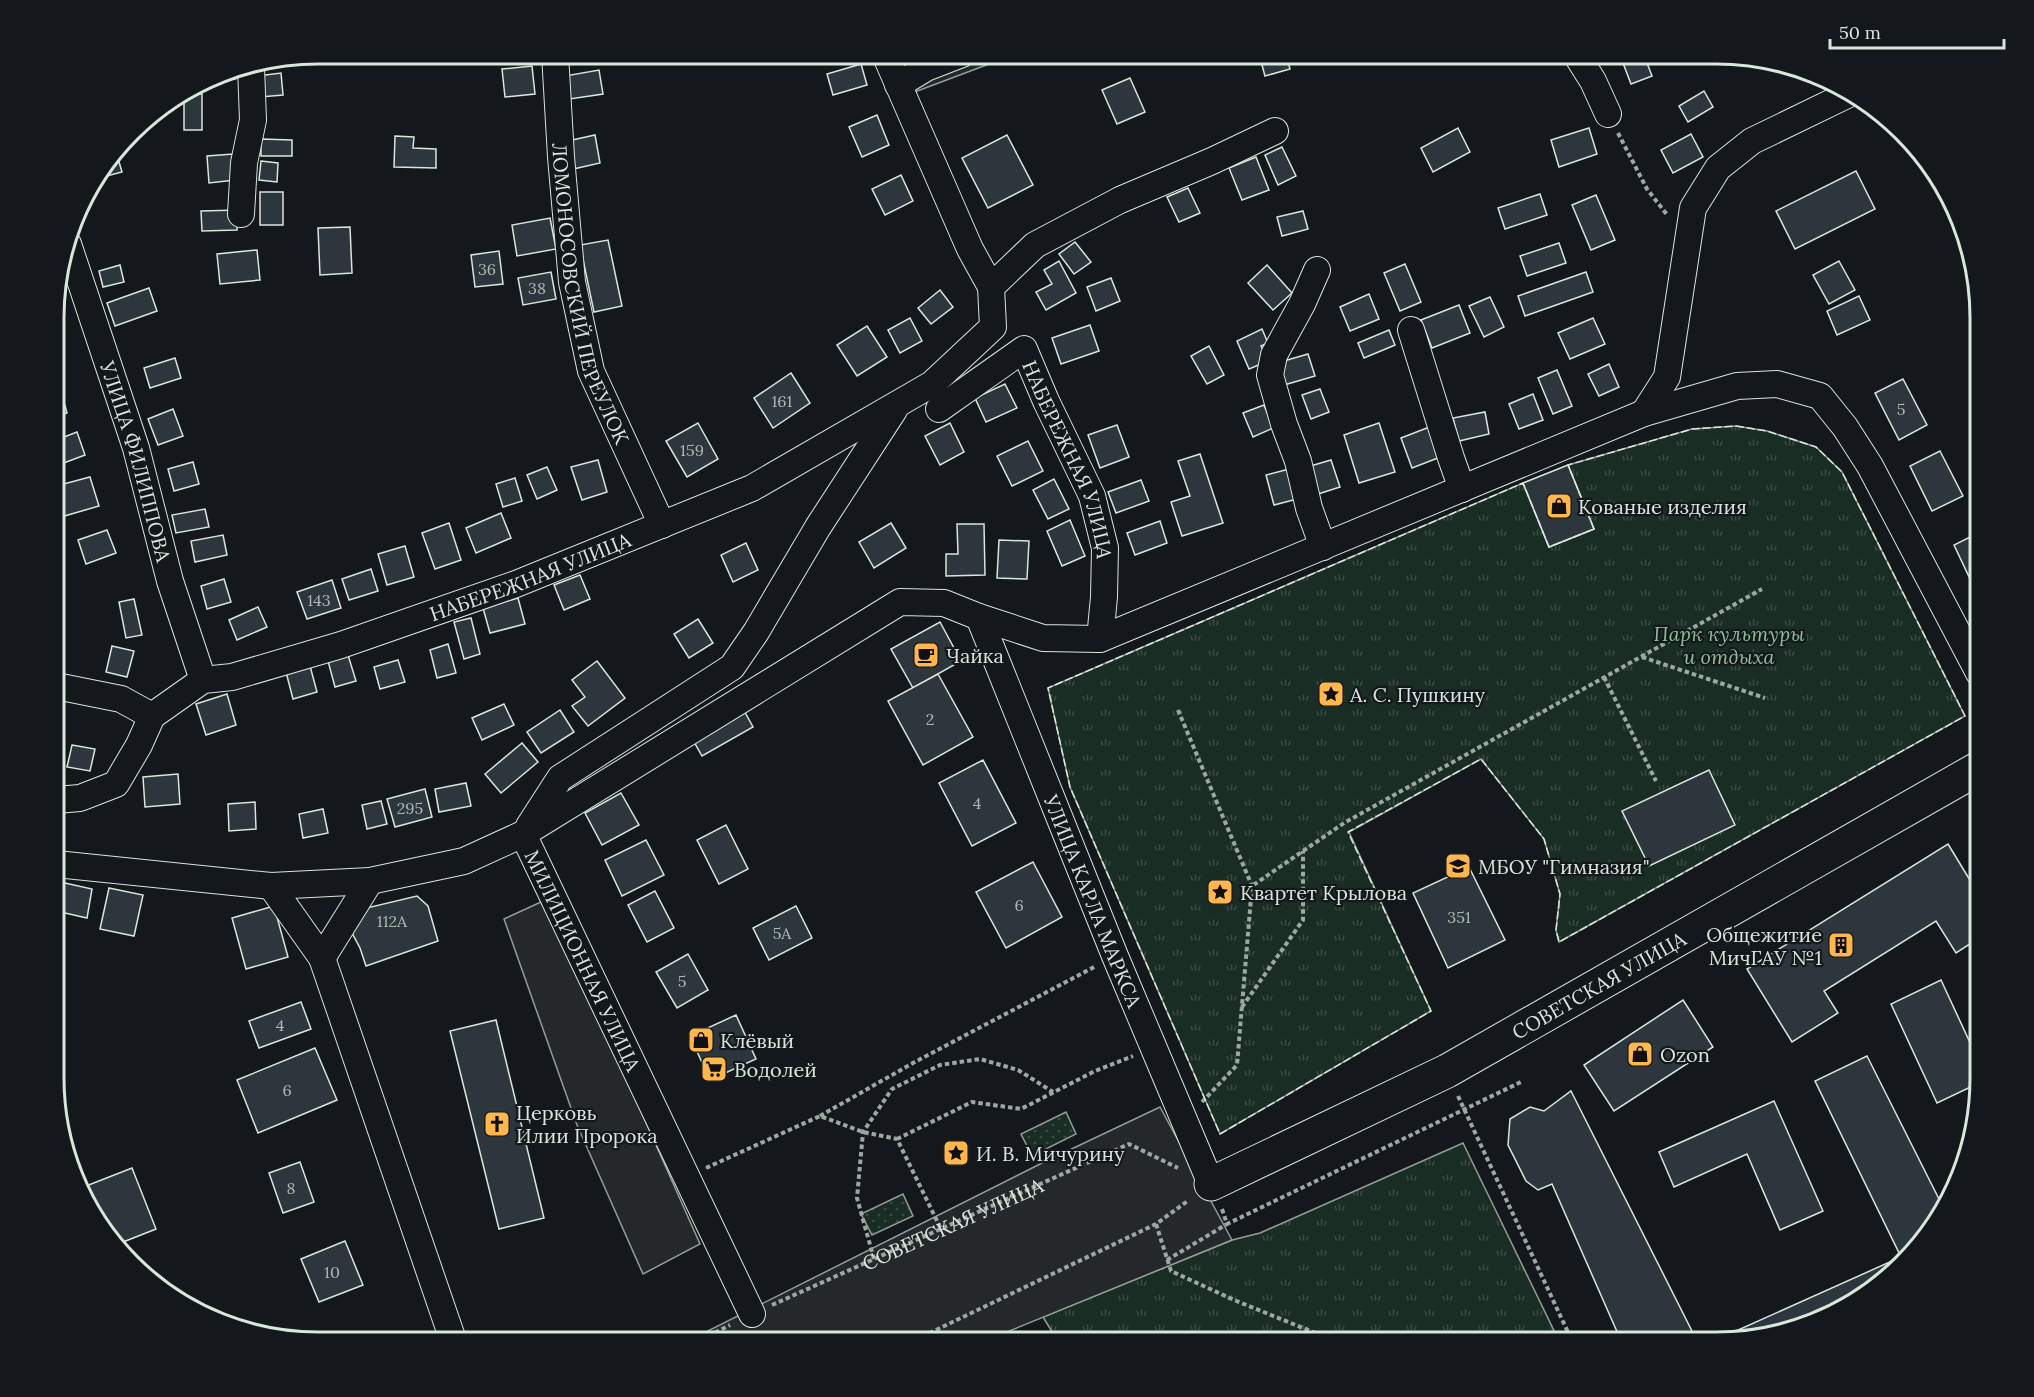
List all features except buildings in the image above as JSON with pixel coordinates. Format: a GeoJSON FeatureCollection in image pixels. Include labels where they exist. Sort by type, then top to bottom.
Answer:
{"type":"FeatureCollection","features":[{"type":"Feature","properties":{"kind":"main road","name":"СОВЕТСКАЯ УЛИЦА"},"geometry":{"type":"LineString","coordinates":[[1211,1184],[1447,1071],[1970,773]]}},
{"type":"Feature","properties":{"kind":"street","name":"ЛОМОНОСОВСКИЙ ПЕРЕУЛОК"},"geometry":{"type":"LineString","coordinates":[[556,64],[572,282],[591,371],[662,525]]}},
{"type":"Feature","properties":{"kind":"street","name":"НАБЕРЕЖНАЯ УЛИЦА"},"geometry":{"type":"LineString","coordinates":[[152,716],[203,680],[232,677],[341,645],[516,584],[752,488],[932,384],[993,327],[991,287],[970,249],[889,64]]}},
{"type":"Feature","properties":{"kind":"street"},"geometry":{"type":"LineString","coordinates":[[898,85],[936,64]]}},
{"type":"Feature","properties":{"kind":"street"},"geometry":{"type":"LineString","coordinates":[[1582,64],[1608,114]]}},
{"type":"Feature","properties":{"kind":"street"},"geometry":{"type":"LineString","coordinates":[[241,214],[244,164],[253,120],[251,73]]}},
{"type":"Feature","properties":{"kind":"street"},"geometry":{"type":"LineString","coordinates":[[1644,413],[1667,377],[1693,208],[1718,168],[1752,141],[1842,97]]}},
{"type":"Feature","properties":{"kind":"street"},"geometry":{"type":"LineString","coordinates":[[991,287],[1035,246],[1120,200],[1275,131]]}},
{"type":"Feature","properties":{"kind":"street","name":"УЛИЦА ФИЛИППОВА"},"geometry":{"type":"LineString","coordinates":[[72,256],[136,448],[170,581],[203,680]]}},
{"type":"Feature","properties":{"kind":"street"},"geometry":{"type":"LineString","coordinates":[[1317,270],[1302,304],[1274,355],[1270,375],[1323,547]]}},
{"type":"Feature","properties":{"kind":"street"},"geometry":{"type":"LineString","coordinates":[[1411,330],[1462,489]]}},
{"type":"Feature","properties":{"kind":"street","name":"НАБЕРЕЖНАЯ УЛИЦА"},"geometry":{"type":"LineString","coordinates":[[939,410],[1024,349],[1046,401],[1092,496],[1106,548],[1100,639]]}},
{"type":"Feature","properties":{"kind":"street"},"geometry":{"type":"LineString","coordinates":[[64,865],[271,886],[369,881],[464,861],[523,834],[900,602],[944,603],[1043,638],[1100,639],[1644,413],[1737,386],[1778,384],[1820,396],[1845,427],[1869,466],[1970,656]]}},
{"type":"Feature","properties":{"kind":"street","name":"НАБЕРЕЖНАЯ УЛИЦА"},"geometry":{"type":"LineString","coordinates":[[523,834],[560,778],[732,668],[818,527],[898,405]]}},
{"type":"Feature","properties":{"kind":"street","name":"УЛИЦА КАРЛА МАРКСА"},"geometry":{"type":"LineString","coordinates":[[979,617],[1115,956],[1211,1184]]}},
{"type":"Feature","properties":{"kind":"street"},"geometry":{"type":"LineString","coordinates":[[64,688],[121,699],[152,716],[139,745],[116,784],[80,798],[64,799]]}},
{"type":"Feature","properties":{"kind":"street","name":"МИЛИЦИОННАЯ УЛИЦА"},"geometry":{"type":"LineString","coordinates":[[523,834],[752,1314]]}},
{"type":"Feature","properties":{"kind":"street"},"geometry":{"type":"LineString","coordinates":[[322,958],[369,881]]}},
{"type":"Feature","properties":{"kind":"street"},"geometry":{"type":"LineString","coordinates":[[271,886],[322,958],[451,1332]]}},
{"type":"Feature","properties":{"kind":"path"},"geometry":{"type":"LineString","coordinates":[[1608,114],[1647,189],[1688,241]]}},
{"type":"Feature","properties":{"kind":"path"},"geometry":{"type":"LineString","coordinates":[[1252,886],[1344,823],[1762,589]]}},
{"type":"Feature","properties":{"kind":"path"},"geometry":{"type":"LineString","coordinates":[[1641,657],[1766,698]]}},
{"type":"Feature","properties":{"kind":"path"},"geometry":{"type":"LineString","coordinates":[[1604,677],[1656,781]]}},
{"type":"Feature","properties":{"kind":"path"},"geometry":{"type":"LineString","coordinates":[[1178,710],[1252,886],[1237,1065],[1185,1120]]}},
{"type":"Feature","properties":{"kind":"path"},"geometry":{"type":"LineString","coordinates":[[1242,1007],[1304,920],[1304,850]]}},
{"type":"Feature","properties":{"kind":"path"},"geometry":{"type":"LineString","coordinates":[[687,1177],[820,1116],[913,1063],[1115,956]]}},
{"type":"Feature","properties":{"kind":"path"},"geometry":{"type":"LineString","coordinates":[[820,1116],[863,1132],[897,1139],[972,1102],[1021,1109],[1095,1071],[1155,1047]]}},
{"type":"Feature","properties":{"kind":"path"},"geometry":{"type":"LineString","coordinates":[[874,1259],[857,1198],[863,1132],[892,1089],[940,1065],[980,1059],[1018,1070],[1053,1092]]}},
{"type":"Feature","properties":{"kind":"path"},"geometry":{"type":"LineString","coordinates":[[1447,1071],[1568,1332]]}},
{"type":"Feature","properties":{"kind":"path"},"geometry":{"type":"LineString","coordinates":[[1167,1260],[1227,1224],[1523,1081]]}},
{"type":"Feature","properties":{"kind":"path"},"geometry":{"type":"LineString","coordinates":[[897,1139],[941,1229]]}},
{"type":"Feature","properties":{"kind":"path","name":"СОВЕТСКАЯ УЛИЦА"},"geometry":{"type":"LineString","coordinates":[[717,1332],[1129,1144],[1211,1184]]}},
{"type":"Feature","properties":{"kind":"path"},"geometry":{"type":"LineString","coordinates":[[932,1332],[1156,1224],[1211,1184],[1227,1224]]}},
{"type":"Feature","properties":{"kind":"path"},"geometry":{"type":"LineString","coordinates":[[1156,1224],[1171,1271],[1313,1332]]}},
{"type":"Feature","properties":{"kind":"green space","name":"Парк культуры и отдыха"},"geometry":{"type":"Polygon","coordinates":[[[1736,426],[1767,431],[1816,447],[1842,472],[1965,716],[1559,942],[1556,930],[1560,894],[1544,839],[1481,759],[1349,832],[1431,1011],[1220,1134],[1070,787],[1048,688],[1523,483],[1549,547],[1594,529],[1568,465],[1692,429],[1736,426]]]}},
{"type":"Feature","properties":{"kind":"green space"},"geometry":{"type":"Polygon","coordinates":[[[1066,1112],[1076,1134],[1032,1156],[1021,1134],[1066,1112]]]}},
{"type":"Feature","properties":{"kind":"green space"},"geometry":{"type":"Polygon","coordinates":[[[1463,1143],[1555,1332],[1052,1332],[1043,1317],[1232,1240],[1260,1233],[1463,1143]]]}},
{"type":"Feature","properties":{"kind":"green space"},"geometry":{"type":"Polygon","coordinates":[[[903,1194],[913,1216],[872,1235],[861,1214],[903,1194]]]}},
{"type":"Feature","properties":{"kind":"shaded area"},"geometry":{"type":"Polygon","coordinates":[[[902,64],[989,64],[912,93],[902,64]]]}},
{"type":"Feature","properties":{"kind":"shaded area"},"geometry":{"type":"Polygon","coordinates":[[[543,901],[616,1055],[700,1244],[643,1274],[577,1125],[504,919],[543,901]]]}},
{"type":"Feature","properties":{"kind":"shaded area"},"geometry":{"type":"Polygon","coordinates":[[[1160,1107],[1232,1240],[1007,1332],[706,1332],[1042,1163],[1160,1107]]]}},
{"type":"Feature","properties":{"kind":"fence"},"geometry":{"type":"LineString","coordinates":[[1736,426],[1767,431],[1816,447],[1842,472],[1965,716],[1559,942],[1556,930],[1560,894],[1544,839],[1481,759],[1348,832],[1431,1011],[1220,1134],[1070,787],[1048,688],[1523,483],[1549,547],[1594,529],[1568,465],[1692,429],[1736,426]]}},
{"type":"Feature","properties":{"kind":"place","name":"Кованые изделия"},"geometry":{"type":"Point","coordinates":[1559,506]}},
{"type":"Feature","properties":{"kind":"place","name":"Чайка"},"geometry":{"type":"Point","coordinates":[926,655]}},
{"type":"Feature","properties":{"kind":"place","name":"А. С. Пушкину"},"geometry":{"type":"Point","coordinates":[1331,694]}},
{"type":"Feature","properties":{"kind":"place","name":"МБОУ \"Гимназия\""},"geometry":{"type":"Point","coordinates":[1458,866]}},
{"type":"Feature","properties":{"kind":"place","name":"Квартет Крылова"},"geometry":{"type":"Point","coordinates":[1220,892]}},
{"type":"Feature","properties":{"kind":"place","name":"Общежитие МичГАУ №1"},"geometry":{"type":"Point","coordinates":[1841,945]}},
{"type":"Feature","properties":{"kind":"place","name":"Клёвый"},"geometry":{"type":"Point","coordinates":[701,1040]}},
{"type":"Feature","properties":{"kind":"place","name":"Ozon"},"geometry":{"type":"Point","coordinates":[1640,1054]}},
{"type":"Feature","properties":{"kind":"place","name":"Водолей"},"geometry":{"type":"Point","coordinates":[714,1069]}},
{"type":"Feature","properties":{"kind":"place","name":"Церковь Илии Пророка"},"geometry":{"type":"Point","coordinates":[497,1124]}},
{"type":"Feature","properties":{"kind":"place","name":"И. В. Мичурину"},"geometry":{"type":"Point","coordinates":[956,1153]}}]}
